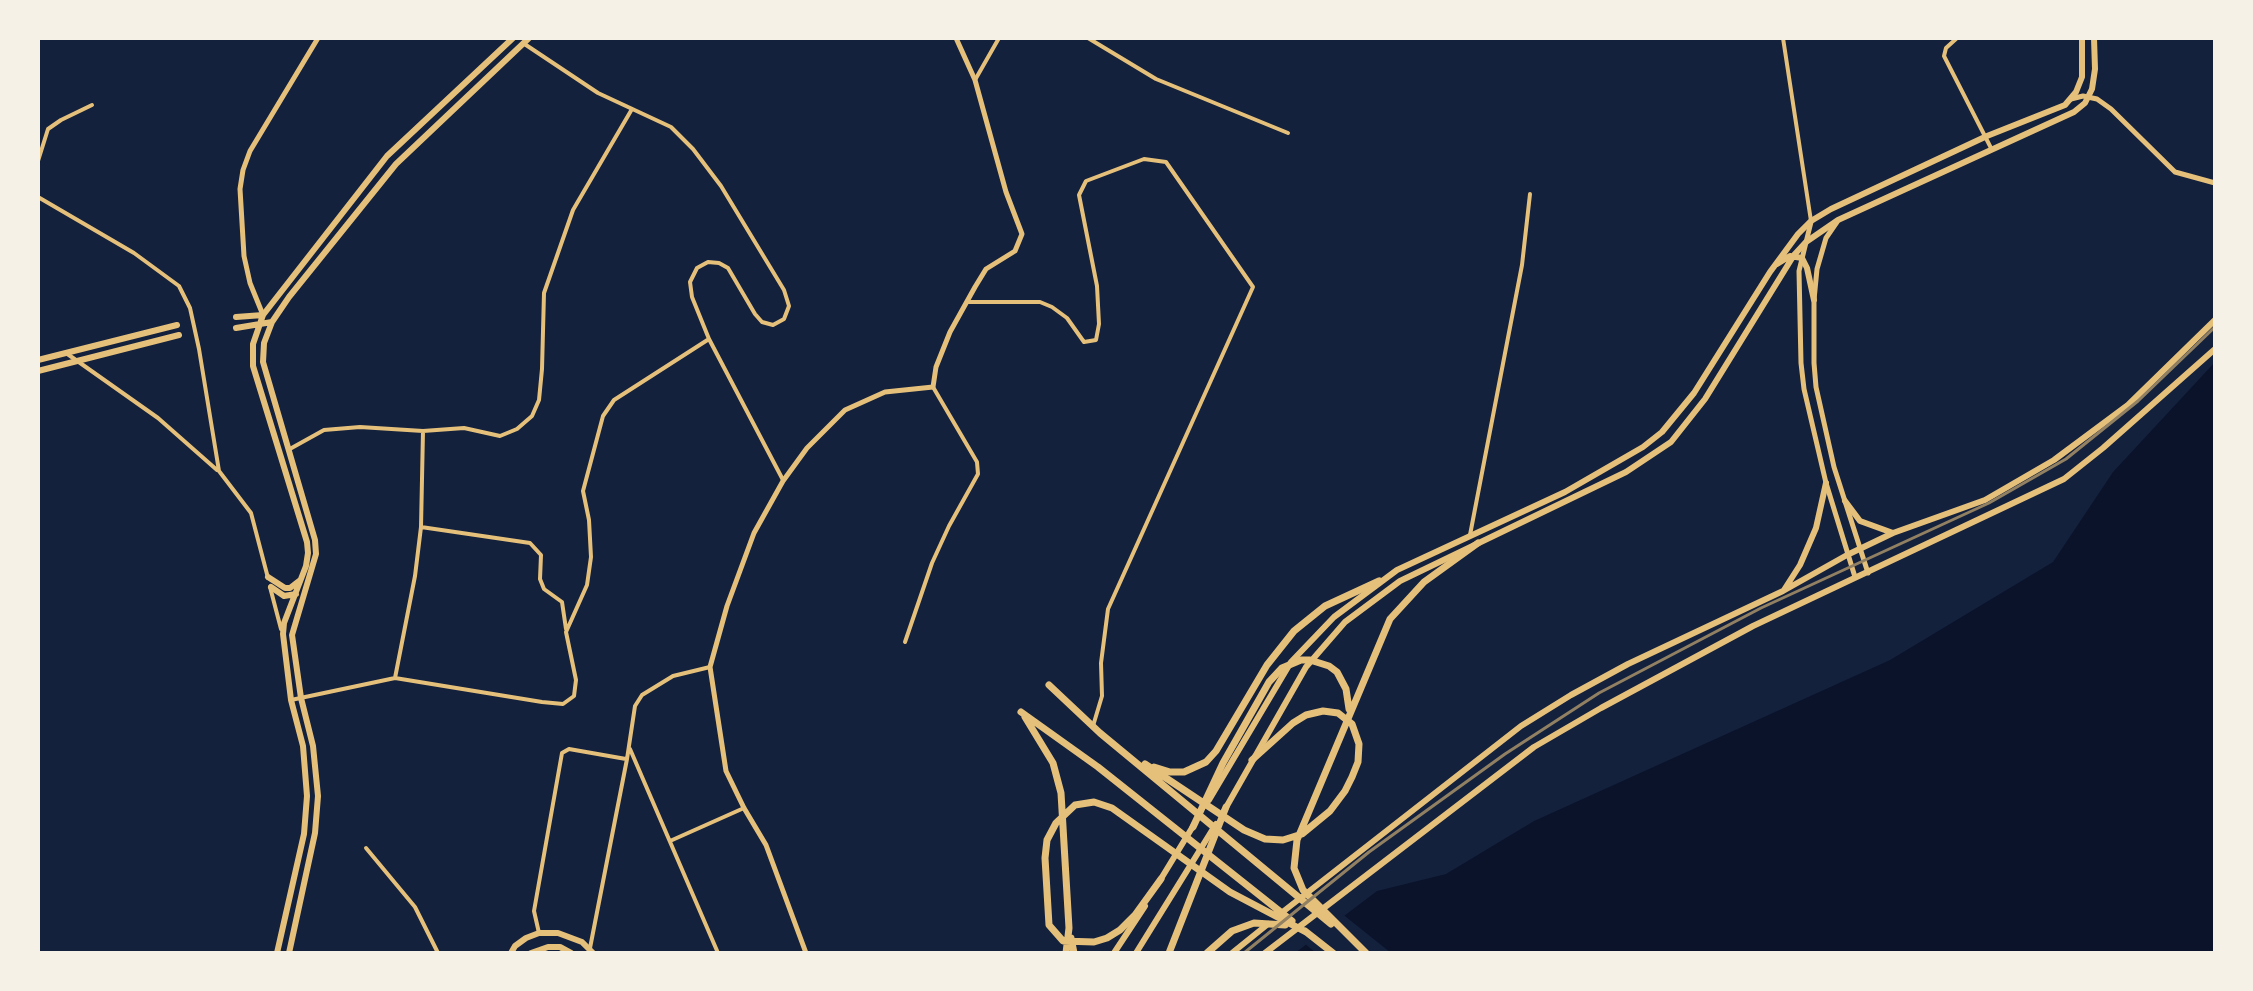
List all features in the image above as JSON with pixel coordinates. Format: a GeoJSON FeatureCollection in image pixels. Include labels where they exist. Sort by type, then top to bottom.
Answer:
{"type":"FeatureCollection","features":[{"type":"Feature","properties":{"kind":"highway"},"geometry":{"type":"LineString","coordinates":[[1366,953],[1303,890],[1294,868],[1297,840],[1390,619],[1413,592],[1478,543]]}},
{"type":"Feature","properties":{"kind":"highway"},"geometry":{"type":"LineString","coordinates":[[1145,764],[1170,772],[1196,769],[1216,751],[1267,665],[1309,617],[1341,597],[1379,581]]}},
{"type":"Feature","properties":{"kind":"highway"},"geometry":{"type":"LineString","coordinates":[[1193,827],[1223,763],[1269,682],[1282,668],[1310,660],[1329,666],[1337,672],[1346,689],[1350,711]]}},
{"type":"Feature","properties":{"kind":"highway"},"geometry":{"type":"LineString","coordinates":[[1049,685],[1096,730],[1366,953]]}},
{"type":"Feature","properties":{"kind":"highway"},"geometry":{"type":"LineString","coordinates":[[1120,749],[1244,830],[1265,839],[1283,840],[1302,834],[1330,811],[1345,791],[1358,762],[1359,744],[1352,724],[1338,713],[1323,711],[1306,715],[1282,731],[1252,760]]}},
{"type":"Feature","properties":{"kind":"highway"},"geometry":{"type":"LineString","coordinates":[[1074,953],[1069,928],[1061,793],[1053,763],[1021,712],[1098,767],[1333,953]]}},
{"type":"Feature","properties":{"kind":"highway"},"geometry":{"type":"LineString","coordinates":[[1161,879],[1135,915],[1107,938],[1080,943],[1063,941],[1049,925],[1045,858],[1047,840],[1056,823],[1075,805],[1094,802],[1112,808],[1230,892],[1306,932]]}},
{"type":"Feature","properties":{"kind":"highway"},"geometry":{"type":"LineString","coordinates":[[1169,953],[1226,807]]}},
{"type":"Feature","properties":{"kind":"highway"},"geometry":{"type":"LineString","coordinates":[[1207,953],[1232,931],[1254,923],[1280,923],[1306,932]]}},
{"type":"Feature","properties":{"kind":"highway"},"geometry":{"type":"LineString","coordinates":[[1066,953],[1069,928]]}},
{"type":"Feature","properties":{"kind":"main road"},"geometry":{"type":"LineString","coordinates":[[277,953],[304,834],[307,796],[303,746],[291,700],[283,634],[284,623],[306,566],[307,542],[253,366],[253,344],[263,315],[387,156],[513,38]]}},
{"type":"Feature","properties":{"kind":"main road"},"geometry":{"type":"LineString","coordinates":[[1114,953],[1291,662],[1334,617],[1379,581],[1565,492],[1643,447],[1662,432],[1694,393],[1770,272],[1811,221],[1987,136],[2057,109],[2071,99],[2082,77],[2082,38]]}},
{"type":"Feature","properties":{"kind":"main road"},"geometry":{"type":"LineString","coordinates":[[1136,953],[1226,807],[1306,667],[1345,622],[1400,581],[1626,472],[1671,442],[1705,399],[1806,242],[1838,220],[2080,108],[2089,96],[2094,79],[2094,38]]}},
{"type":"Feature","properties":{"kind":"main road"},"geometry":{"type":"LineString","coordinates":[[289,953],[315,833],[318,796],[313,746],[301,698],[292,635],[316,554],[315,540],[263,362],[264,343],[272,322],[289,297],[396,164],[526,41]]}},
{"type":"Feature","properties":{"kind":"main road"},"geometry":{"type":"LineString","coordinates":[[1770,272],[1786,258],[1798,257]]}},
{"type":"Feature","properties":{"kind":"main road"},"geometry":{"type":"LineString","coordinates":[[1798,257],[1807,268],[1814,300]]}},
{"type":"Feature","properties":{"kind":"main road"},"geometry":{"type":"LineString","coordinates":[[236,317],[263,315],[272,322]]}},
{"type":"Feature","properties":{"kind":"main road"},"geometry":{"type":"LineString","coordinates":[[1232,953],[1326,876],[1521,726],[1628,664],[1783,591],[1893,533],[1985,500],[2054,460],[2128,405],[2215,320]]}},
{"type":"Feature","properties":{"kind":"main road"},"geometry":{"type":"LineString","coordinates":[[236,328],[272,322]]}},
{"type":"Feature","properties":{"kind":"main road"},"geometry":{"type":"LineString","coordinates":[[38,360],[177,325]]}},
{"type":"Feature","properties":{"kind":"main road"},"geometry":{"type":"LineString","coordinates":[[38,371],[179,335]]}},
{"type":"Feature","properties":{"kind":"main road"},"geometry":{"type":"LineString","coordinates":[[1265,953],[1534,747],[1753,626],[2064,479],[2215,349]]}},
{"type":"Feature","properties":{"kind":"main road"},"geometry":{"type":"LineString","coordinates":[[1783,591],[1800,565],[1816,528],[1826,483]]}},
{"type":"Feature","properties":{"kind":"main road"},"geometry":{"type":"LineString","coordinates":[[1845,501],[1860,521],[1893,533]]}},
{"type":"Feature","properties":{"kind":"main road"},"geometry":{"type":"LineString","coordinates":[[268,577],[285,588],[295,586],[301,578]]}},
{"type":"Feature","properties":{"kind":"main road"},"geometry":{"type":"LineString","coordinates":[[271,587],[284,596],[295,594],[309,582]]}},
{"type":"Feature","properties":{"kind":"main road"},"geometry":{"type":"LineString","coordinates":[[511,953],[515,946],[539,933],[558,933],[591,950]]}},
{"type":"Feature","properties":{"kind":"main road"},"geometry":{"type":"LineString","coordinates":[[531,953],[548,947],[560,947],[571,953]]}},
{"type":"Feature","properties":{"kind":"street"},"geometry":{"type":"LineString","coordinates":[[263,315],[250,283],[244,256],[240,189],[243,170],[250,151],[318,38]]}},
{"type":"Feature","properties":{"kind":"street"},"geometry":{"type":"LineString","coordinates":[[905,642],[932,563],[978,474],[977,462],[933,387],[941,355],[986,269],[1015,251],[1022,234],[1006,192],[975,80],[956,38]]}},
{"type":"Feature","properties":{"kind":"street"},"geometry":{"type":"LineString","coordinates":[[975,80],[999,38]]}},
{"type":"Feature","properties":{"kind":"street"},"geometry":{"type":"LineString","coordinates":[[1088,38],[1156,79],[1288,133]]}},
{"type":"Feature","properties":{"kind":"street"},"geometry":{"type":"LineString","coordinates":[[1783,38],[1811,221],[1806,242]]}},
{"type":"Feature","properties":{"kind":"street"},"geometry":{"type":"LineString","coordinates":[[1957,38],[1946,48],[1944,56],[1992,150]]}},
{"type":"Feature","properties":{"kind":"street"},"geometry":{"type":"LineString","coordinates":[[526,41],[598,93],[671,127],[693,149],[721,186],[784,290],[789,306],[784,319],[773,325],[762,322],[755,314],[728,268],[719,263],[708,262],[697,268],[690,282],[692,297],[709,339],[783,481]]}},
{"type":"Feature","properties":{"kind":"street"},"geometry":{"type":"LineString","coordinates":[[2071,99],[2089,96],[2111,109],[2175,172],[2215,183]]}},
{"type":"Feature","properties":{"kind":"street"},"geometry":{"type":"LineString","coordinates":[[38,161],[48,129],[92,105]]}},
{"type":"Feature","properties":{"kind":"street"},"geometry":{"type":"LineString","coordinates":[[288,450],[324,430],[360,427],[423,431],[464,428],[500,436],[517,429],[532,416],[539,400],[544,293],[573,210],[632,109]]}},
{"type":"Feature","properties":{"kind":"street"},"geometry":{"type":"LineString","coordinates":[[967,302],[1040,302],[1067,318],[1084,342],[1096,340],[1099,324],[1097,286],[1079,195],[1086,181],[1144,159],[1166,162],[1253,287],[1108,609],[1101,663],[1102,696],[1096,730]]}},
{"type":"Feature","properties":{"kind":"street"},"geometry":{"type":"LineString","coordinates":[[1470,535],[1522,265],[1530,194]]}},
{"type":"Feature","properties":{"kind":"street"},"geometry":{"type":"LineString","coordinates":[[38,197],[134,253],[179,286],[190,308],[199,349],[219,471]]}},
{"type":"Feature","properties":{"kind":"street"},"geometry":{"type":"LineString","coordinates":[[1838,220],[1820,254],[1814,300],[1816,387],[1845,501],[1868,573]]}},
{"type":"Feature","properties":{"kind":"street"},"geometry":{"type":"LineString","coordinates":[[1798,257],[1804,389],[1826,483],[1855,577]]}},
{"type":"Feature","properties":{"kind":"street"},"geometry":{"type":"LineString","coordinates":[[566,632],[587,585],[591,557],[589,520],[583,491],[603,416],[614,400],[709,339]]}},
{"type":"Feature","properties":{"kind":"street"},"geometry":{"type":"LineString","coordinates":[[65,352],[158,418],[219,471],[251,513],[283,634]]}},
{"type":"Feature","properties":{"kind":"street"},"geometry":{"type":"LineString","coordinates":[[806,953],[766,845],[726,771],[710,667],[727,606],[754,533],[783,481],[820,433],[845,410],[885,392],[933,387]]}},
{"type":"Feature","properties":{"kind":"street"},"geometry":{"type":"LineString","coordinates":[[395,678],[415,576],[421,527],[423,431]]}},
{"type":"Feature","properties":{"kind":"street"},"geometry":{"type":"LineString","coordinates":[[291,700],[395,678],[563,704],[574,696],[576,680],[562,602],[544,589],[540,579],[541,555],[530,543],[421,527]]}},
{"type":"Feature","properties":{"kind":"street"},"geometry":{"type":"LineString","coordinates":[[591,950],[635,706],[642,695],[673,676],[710,667]]}},
{"type":"Feature","properties":{"kind":"street"},"geometry":{"type":"LineString","coordinates":[[629,747],[718,953]]}},
{"type":"Feature","properties":{"kind":"street"},"geometry":{"type":"LineString","coordinates":[[539,933],[534,911],[562,753],[569,749],[627,759]]}},
{"type":"Feature","properties":{"kind":"street"},"geometry":{"type":"LineString","coordinates":[[669,841],[744,808]]}},
{"type":"Feature","properties":{"kind":"street"},"geometry":{"type":"LineString","coordinates":[[366,848],[415,907],[438,953]]}},
{"type":"Feature","properties":{"kind":"water"},"geometry":{"type":"Polygon","coordinates":[[[2215,362],[2215,953],[1295,953],[1377,891],[1446,874],[1534,821],[1890,660],[2053,562],[2113,472],[2215,362]]]}},
{"type":"Feature","properties":{"kind":"pier"},"geometry":{"type":"Polygon","coordinates":[[[1341,913],[1391,953],[1316,953],[1303,942],[1341,913]]]}},
{"type":"Feature","properties":{"kind":"railway"},"geometry":{"type":"LineString","coordinates":[[1244,953],[1369,852],[1505,754],[1599,693],[1761,608],[1989,503],[2066,459],[2138,401],[2215,327]]}}]}
